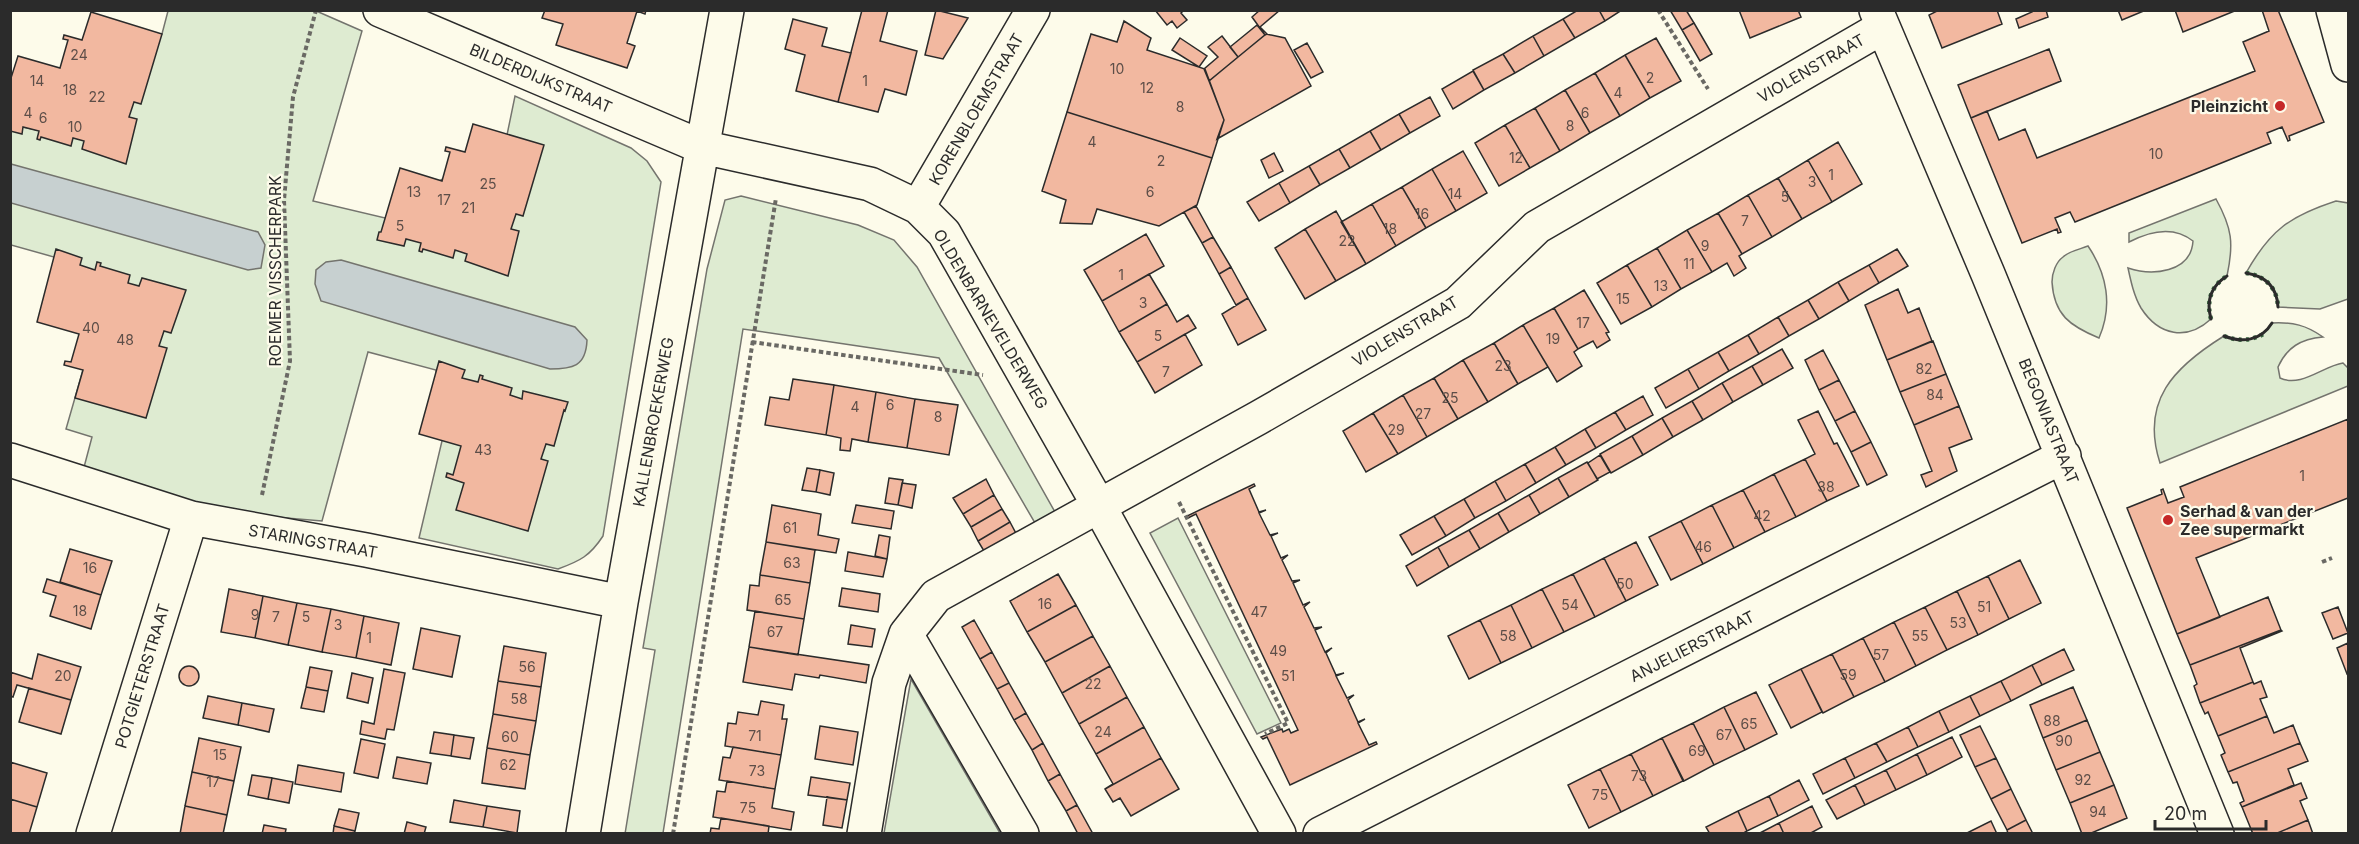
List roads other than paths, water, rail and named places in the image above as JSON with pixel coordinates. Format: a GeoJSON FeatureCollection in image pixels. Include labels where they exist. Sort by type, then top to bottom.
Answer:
{"type":"FeatureCollection","features":[{"type":"Feature","properties":{"kind":"street","name":"BILDERDIJKSTRAAT"},"geometry":{"type":"LineString","coordinates":[[380,10],[702,147]]}},
{"type":"Feature","properties":{"kind":"street","name":"KALLENBROEKERWEG"},"geometry":{"type":"LineString","coordinates":[[583,834],[621,602],[727,10]]}},
{"type":"Feature","properties":{"kind":"street","name":"KORENBLOEMSTRAAT"},"geometry":{"type":"LineString","coordinates":[[918,207],[1033,10]]}},
{"type":"Feature","properties":{"kind":"street"},"geometry":{"type":"LineString","coordinates":[[2333,10],[2349,64]]}},
{"type":"Feature","properties":{"kind":"street","name":"VIOLENSTRAAT"},"geometry":{"type":"LineString","coordinates":[[1099,506],[1458,303],[1537,227],[1726,117],[1880,19]]}},
{"type":"Feature","properties":{"kind":"street","name":"BEGONIASTRAAT"},"geometry":{"type":"LineString","coordinates":[[1880,19],[2064,456],[2217,834]]}},
{"type":"Feature","properties":{"kind":"street","name":"OLDENBARNEVELDERWEG"},"geometry":{"type":"LineString","coordinates":[[702,147],[870,184],[918,207],[944,233],[1099,506],[1279,834]]}},
{"type":"Feature","properties":{"kind":"street","name":"ANJELIERSTRAAT"},"geometry":{"type":"LineString","coordinates":[[1320,834],[2064,456]]}},
{"type":"Feature","properties":{"kind":"street","name":"STARINGSTRAAT"},"geometry":{"type":"LineString","coordinates":[[10,460],[191,518],[366,550],[621,602]]}},
{"type":"Feature","properties":{"kind":"street"},"geometry":{"type":"LineString","coordinates":[[864,834],[889,683],[906,634],[936,596],[1099,506]]}},
{"type":"Feature","properties":{"kind":"street","name":"POTGIETERSTRAAT"},"geometry":{"type":"LineString","coordinates":[[93,834],[191,518]]}},
{"type":"Feature","properties":{"kind":"street"},"geometry":{"type":"LineString","coordinates":[[906,634],[1022,834]]}},
{"type":"Feature","properties":{"kind":"place","name":"Pleinzicht"},"geometry":{"type":"Point","coordinates":[2280,106]}},
{"type":"Feature","properties":{"kind":"place","name":"Serhad & van der Zee supermarkt"},"geometry":{"type":"Point","coordinates":[2168,520]}}]}
